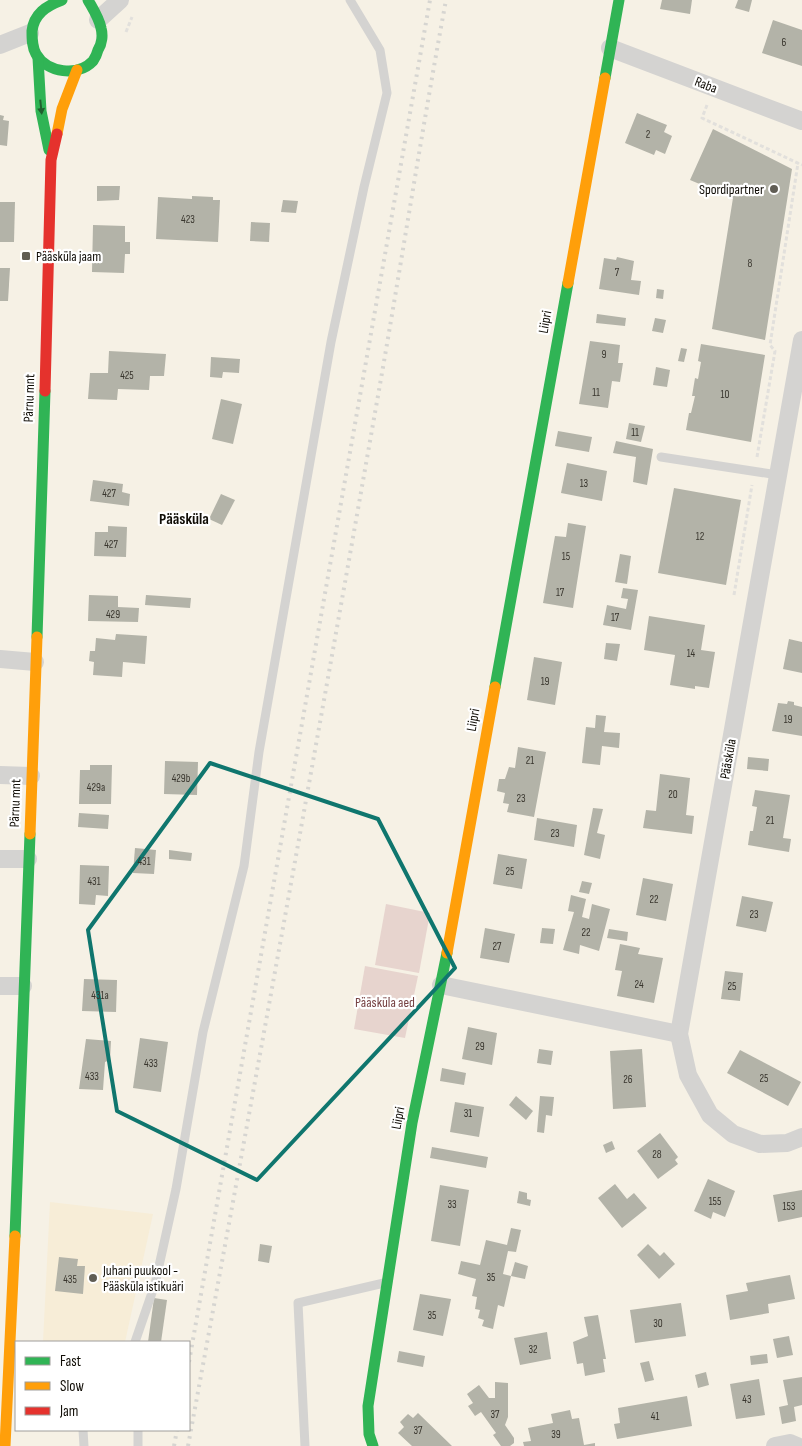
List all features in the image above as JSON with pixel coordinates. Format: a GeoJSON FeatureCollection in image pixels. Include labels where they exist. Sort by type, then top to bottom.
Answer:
{"type":"FeatureCollection","features":[{"type":"Feature","properties":{"kind":"main road"},"geometry":{"type":"LineString","coordinates":[[88,0],[96,16],[100,24],[102,38],[98,52],[90,64],[77,70],[63,72],[49,68],[38,58],[32,47],[30,33],[35,18],[47,3],[64,0],[80,2],[96,16]]}},
{"type":"Feature","properties":{"kind":"main road","name":"Liipri"},"geometry":{"type":"LineString","coordinates":[[373,1446],[368,1406],[412,1123],[441,985],[619,0]]}},
{"type":"Feature","properties":{"kind":"main road","name":"Pärnu mnt"},"geometry":{"type":"LineString","coordinates":[[38,58],[41,111],[51,160]]}},
{"type":"Feature","properties":{"kind":"main road","name":"Pärnu mnt"},"geometry":{"type":"LineString","coordinates":[[5,1446],[13,1361],[23,986],[36,662],[51,160],[62,109],[77,70]]}},
{"type":"Feature","properties":{"kind":"street"},"geometry":{"type":"LineString","coordinates":[[96,16],[120,0]]}},
{"type":"Feature","properties":{"kind":"street"},"geometry":{"type":"LineString","coordinates":[[0,45],[30,33]]}},
{"type":"Feature","properties":{"kind":"street","name":"Raba"},"geometry":{"type":"LineString","coordinates":[[610,48],[802,121]]}},
{"type":"Feature","properties":{"kind":"street","name":"Pääsküla"},"geometry":{"type":"LineString","coordinates":[[802,340],[679,1034],[688,1076],[710,1115],[733,1134],[760,1144],[787,1143],[802,1137]]}},
{"type":"Feature","properties":{"kind":"street"},"geometry":{"type":"LineString","coordinates":[[0,660],[36,662]]}},
{"type":"Feature","properties":{"kind":"street"},"geometry":{"type":"LineString","coordinates":[[0,775],[31,776]]}},
{"type":"Feature","properties":{"kind":"street"},"geometry":{"type":"LineString","coordinates":[[0,859],[28,859]]}},
{"type":"Feature","properties":{"kind":"street"},"geometry":{"type":"LineString","coordinates":[[441,985],[679,1034]]}},
{"type":"Feature","properties":{"kind":"street"},"geometry":{"type":"LineString","coordinates":[[0,986],[23,986]]}},
{"type":"Feature","properties":{"kind":"street"},"geometry":{"type":"LineString","coordinates":[[775,1446],[790,1443],[797,1446]]}},
{"type":"Feature","properties":{"kind":"lane"},"geometry":{"type":"LineString","coordinates":[[135,1341],[155,1284],[176,1190],[203,1032],[244,866],[259,752],[332,342],[364,187],[387,93],[380,50],[350,0]]}},
{"type":"Feature","properties":{"kind":"lane"},"geometry":{"type":"LineString","coordinates":[[661,457],[778,475]]}},
{"type":"Feature","properties":{"kind":"lane"},"geometry":{"type":"LineString","coordinates":[[305,1446],[298,1303],[387,1282]]}},
{"type":"Feature","properties":{"kind":"lane"},"geometry":{"type":"LineString","coordinates":[[83,1431],[84,1446]]}},
{"type":"Feature","properties":{"kind":"lane"},"geometry":{"type":"LineString","coordinates":[[138,1431],[138,1446]]}},
{"type":"Feature","properties":{"kind":"path"},"geometry":{"type":"LineString","coordinates":[[714,88],[702,118],[802,166]]}},
{"type":"Feature","properties":{"kind":"path"},"geometry":{"type":"LineString","coordinates":[[734,595],[775,350],[770,345],[798,163]]}},
{"type":"Feature","properties":{"kind":"highlighted area"},"geometry":{"type":"Polygon","coordinates":[[[210,763],[378,819],[455,968],[257,1180],[117,1111],[88,930],[210,763]]]}},
{"type":"Feature","properties":{"kind":"shaded area","name":"Juhani puukool - Pääsküla istikuäri"},"geometry":{"type":"Polygon","coordinates":[[[50,1202],[153,1214],[125,1341],[43,1341],[50,1202]]]}},
{"type":"Feature","properties":{"kind":"green space"},"geometry":{"type":"Polygon","coordinates":[[[386,904],[430,913],[419,973],[375,965],[386,904]]]}},
{"type":"Feature","properties":{"kind":"green space","name":"Pääsküla aed"},"geometry":{"type":"Polygon","coordinates":[[[365,966],[418,976],[405,1038],[354,1029],[365,966]]]}},
{"type":"Feature","properties":{"kind":"building"},"geometry":{"type":"Polygon","coordinates":[[[662,0],[692,0],[690,14],[660,9],[662,0]]]}},
{"type":"Feature","properties":{"kind":"building"},"geometry":{"type":"Polygon","coordinates":[[[738,0],[752,0],[749,12],[735,8],[738,0]]]}},
{"type":"Feature","properties":{"kind":"building"},"geometry":{"type":"Polygon","coordinates":[[[773,20],[802,30],[802,66],[762,53],[773,20]]]}},
{"type":"Feature","properties":{"kind":"building"},"geometry":{"type":"Polygon","coordinates":[[[637,113],[667,125],[664,132],[672,136],[665,154],[656,150],[654,155],[625,143],[637,113]]]}},
{"type":"Feature","properties":{"kind":"building"},"geometry":{"type":"Polygon","coordinates":[[[0,115],[4,116],[3,120],[9,121],[7,146],[0,145],[0,115]]]}},
{"type":"Feature","properties":{"kind":"building"},"geometry":{"type":"Polygon","coordinates":[[[713,129],[792,169],[765,340],[712,329],[733,198],[690,180],[713,129]]]}},
{"type":"Feature","properties":{"kind":"building"},"geometry":{"type":"Polygon","coordinates":[[[97,186],[120,186],[119,200],[97,201],[97,186]]]}},
{"type":"Feature","properties":{"kind":"building"},"geometry":{"type":"Polygon","coordinates":[[[192,196],[213,197],[213,200],[220,200],[218,242],[156,239],[158,197],[192,199],[192,196]]]}},
{"type":"Feature","properties":{"kind":"building"},"geometry":{"type":"Polygon","coordinates":[[[283,200],[298,201],[296,213],[281,212],[283,200]]]}},
{"type":"Feature","properties":{"kind":"building"},"geometry":{"type":"Polygon","coordinates":[[[0,202],[15,202],[14,242],[0,242],[0,202]]]}},
{"type":"Feature","properties":{"kind":"building"},"geometry":{"type":"Polygon","coordinates":[[[251,222],[270,223],[269,242],[250,241],[251,222]]]}},
{"type":"Feature","properties":{"kind":"building"},"geometry":{"type":"Polygon","coordinates":[[[93,225],[125,226],[125,242],[130,242],[130,254],[125,254],[124,273],[92,272],[93,225]]]}},
{"type":"Feature","properties":{"kind":"building"},"geometry":{"type":"Polygon","coordinates":[[[617,257],[634,261],[631,280],[641,281],[639,295],[599,289],[604,258],[616,260],[617,257]]]}},
{"type":"Feature","properties":{"kind":"building"},"geometry":{"type":"Polygon","coordinates":[[[0,268],[10,268],[8,301],[0,301],[0,268]]]}},
{"type":"Feature","properties":{"kind":"building"},"geometry":{"type":"Polygon","coordinates":[[[657,289],[664,290],[663,299],[656,298],[657,289]]]}},
{"type":"Feature","properties":{"kind":"building"},"geometry":{"type":"Polygon","coordinates":[[[597,314],[626,318],[625,326],[596,323],[597,314]]]}},
{"type":"Feature","properties":{"kind":"building"},"geometry":{"type":"Polygon","coordinates":[[[655,318],[666,320],[663,333],[652,331],[655,318]]]}},
{"type":"Feature","properties":{"kind":"building"},"geometry":{"type":"Polygon","coordinates":[[[590,341],[620,345],[618,363],[623,363],[620,382],[612,381],[608,408],[579,404],[590,341]]]}},
{"type":"Feature","properties":{"kind":"building"},"geometry":{"type":"Polygon","coordinates":[[[701,344],[765,355],[751,442],[686,430],[695,396],[692,396],[695,378],[698,379],[701,362],[698,361],[701,344]]]}},
{"type":"Feature","properties":{"kind":"building"},"geometry":{"type":"Polygon","coordinates":[[[681,348],[687,349],[684,362],[678,361],[681,348]]]}},
{"type":"Feature","properties":{"kind":"building"},"geometry":{"type":"Polygon","coordinates":[[[109,351],[166,354],[164,376],[150,376],[149,390],[118,389],[117,400],[88,399],[90,373],[108,373],[109,351]]]}},
{"type":"Feature","properties":{"kind":"building"},"geometry":{"type":"Polygon","coordinates":[[[211,357],[240,359],[239,373],[223,372],[222,378],[210,377],[211,357]]]}},
{"type":"Feature","properties":{"kind":"building"},"geometry":{"type":"Polygon","coordinates":[[[656,367],[670,370],[667,387],[653,385],[656,367]]]}},
{"type":"Feature","properties":{"kind":"building"},"geometry":{"type":"Polygon","coordinates":[[[221,399],[242,404],[233,444],[212,439],[221,399]]]}},
{"type":"Feature","properties":{"kind":"building"},"geometry":{"type":"Polygon","coordinates":[[[629,423],[645,426],[641,442],[626,439],[629,423]]]}},
{"type":"Feature","properties":{"kind":"building"},"geometry":{"type":"Polygon","coordinates":[[[558,431],[592,437],[589,452],[555,446],[558,431]]]}},
{"type":"Feature","properties":{"kind":"building"},"geometry":{"type":"Polygon","coordinates":[[[616,441],[653,449],[647,485],[633,482],[636,457],[613,453],[616,441]]]}},
{"type":"Feature","properties":{"kind":"building"},"geometry":{"type":"Polygon","coordinates":[[[567,463],[607,471],[602,501],[561,493],[567,463]]]}},
{"type":"Feature","properties":{"kind":"building"},"geometry":{"type":"Polygon","coordinates":[[[93,480],[123,484],[122,492],[130,494],[129,506],[90,501],[93,480]]]}},
{"type":"Feature","properties":{"kind":"building"},"geometry":{"type":"Polygon","coordinates":[[[674,488],[741,500],[726,585],[658,573],[674,488]]]}},
{"type":"Feature","properties":{"kind":"building"},"geometry":{"type":"Polygon","coordinates":[[[221,494],[235,500],[222,525],[209,519],[221,494]]]}},
{"type":"Feature","properties":{"kind":"building"},"geometry":{"type":"Polygon","coordinates":[[[568,523],[586,526],[573,608],[543,603],[555,536],[566,537],[568,523]]]}},
{"type":"Feature","properties":{"kind":"building"},"geometry":{"type":"Polygon","coordinates":[[[108,526],[127,527],[126,557],[94,556],[95,532],[108,532],[108,526]]]}},
{"type":"Feature","properties":{"kind":"building"},"geometry":{"type":"Polygon","coordinates":[[[620,554],[631,556],[627,584],[615,582],[620,554]]]}},
{"type":"Feature","properties":{"kind":"building"},"geometry":{"type":"Polygon","coordinates":[[[623,588],[638,590],[631,630],[603,625],[607,605],[626,609],[628,599],[621,598],[623,588]]]}},
{"type":"Feature","properties":{"kind":"building"},"geometry":{"type":"Polygon","coordinates":[[[89,595],[118,596],[118,607],[139,608],[138,622],[88,621],[89,595]]]}},
{"type":"Feature","properties":{"kind":"building"},"geometry":{"type":"Polygon","coordinates":[[[146,595],[191,598],[190,608],[145,605],[146,595]]]}},
{"type":"Feature","properties":{"kind":"building"},"geometry":{"type":"Polygon","coordinates":[[[649,616],[705,625],[701,650],[715,652],[709,688],[695,686],[695,689],[670,685],[675,655],[644,650],[649,616]]]}},
{"type":"Feature","properties":{"kind":"building"},"geometry":{"type":"Polygon","coordinates":[[[116,634],[147,636],[145,664],[123,662],[122,677],[93,675],[94,662],[89,661],[90,651],[95,651],[96,638],[115,640],[116,634]]]}},
{"type":"Feature","properties":{"kind":"building"},"geometry":{"type":"Polygon","coordinates":[[[789,639],[802,642],[802,673],[783,669],[789,639]]]}},
{"type":"Feature","properties":{"kind":"building"},"geometry":{"type":"Polygon","coordinates":[[[606,643],[620,644],[617,661],[604,659],[606,643]]]}},
{"type":"Feature","properties":{"kind":"building"},"geometry":{"type":"Polygon","coordinates":[[[534,657],[562,662],[555,705],[527,700],[534,657]]]}},
{"type":"Feature","properties":{"kind":"building"},"geometry":{"type":"Polygon","coordinates":[[[788,701],[802,707],[802,736],[772,731],[778,703],[787,704],[788,701]]]}},
{"type":"Feature","properties":{"kind":"building"},"geometry":{"type":"Polygon","coordinates":[[[596,715],[606,716],[604,732],[620,733],[619,748],[602,746],[600,765],[582,763],[586,727],[595,728],[596,715]]]}},
{"type":"Feature","properties":{"kind":"building"},"geometry":{"type":"Polygon","coordinates":[[[518,747],[546,752],[534,817],[507,812],[509,804],[503,803],[505,793],[497,791],[499,779],[505,779],[509,767],[515,768],[518,747]]]}},
{"type":"Feature","properties":{"kind":"building"},"geometry":{"type":"Polygon","coordinates":[[[748,757],[769,759],[768,771],[747,769],[748,757]]]}},
{"type":"Feature","properties":{"kind":"building"},"geometry":{"type":"Polygon","coordinates":[[[165,761],[198,762],[197,795],[164,794],[165,761]]]}},
{"type":"Feature","properties":{"kind":"building"},"geometry":{"type":"Polygon","coordinates":[[[90,765],[112,765],[111,804],[79,804],[80,770],[90,770],[90,765]]]}},
{"type":"Feature","properties":{"kind":"building"},"geometry":{"type":"Polygon","coordinates":[[[660,774],[690,778],[686,815],[694,816],[692,834],[643,828],[646,810],[656,811],[660,774]]]}},
{"type":"Feature","properties":{"kind":"building"},"geometry":{"type":"Polygon","coordinates":[[[755,790],[790,795],[783,838],[791,839],[789,852],[748,845],[750,831],[753,831],[757,807],[752,806],[755,790]]]}},
{"type":"Feature","properties":{"kind":"building"},"geometry":{"type":"Polygon","coordinates":[[[593,808],[603,809],[597,833],[605,835],[600,859],[584,855],[593,808]]]}},
{"type":"Feature","properties":{"kind":"building"},"geometry":{"type":"Polygon","coordinates":[[[79,813],[109,815],[108,829],[78,827],[79,813]]]}},
{"type":"Feature","properties":{"kind":"building"},"geometry":{"type":"Polygon","coordinates":[[[537,818],[577,825],[574,847],[534,840],[537,818]]]}},
{"type":"Feature","properties":{"kind":"building"},"geometry":{"type":"Polygon","coordinates":[[[135,848],[156,850],[154,874],[133,873],[135,848]]]}},
{"type":"Feature","properties":{"kind":"building"},"geometry":{"type":"Polygon","coordinates":[[[169,850],[192,853],[191,861],[169,859],[169,850]]]}},
{"type":"Feature","properties":{"kind":"building"},"geometry":{"type":"Polygon","coordinates":[[[498,854],[527,859],[522,889],[493,884],[498,854]]]}},
{"type":"Feature","properties":{"kind":"building"},"geometry":{"type":"Polygon","coordinates":[[[80,865],[109,866],[108,896],[96,895],[95,905],[79,904],[80,865]]]}},
{"type":"Feature","properties":{"kind":"building"},"geometry":{"type":"Polygon","coordinates":[[[643,878],[673,884],[666,921],[636,915],[643,878]]]}},
{"type":"Feature","properties":{"kind":"building"},"geometry":{"type":"Polygon","coordinates":[[[582,881],[592,883],[589,894],[579,892],[582,881]]]}},
{"type":"Feature","properties":{"kind":"building"},"geometry":{"type":"Polygon","coordinates":[[[571,895],[586,899],[582,917],[589,919],[592,904],[610,909],[599,951],[580,945],[579,954],[563,950],[574,912],[568,911],[571,895]]]}},
{"type":"Feature","properties":{"kind":"building"},"geometry":{"type":"Polygon","coordinates":[[[742,896],[773,902],[766,932],[736,926],[742,896]]]}},
{"type":"Feature","properties":{"kind":"building"},"geometry":{"type":"Polygon","coordinates":[[[485,928],[515,934],[509,963],[480,958],[485,928]]]}},
{"type":"Feature","properties":{"kind":"building"},"geometry":{"type":"Polygon","coordinates":[[[542,928],[555,929],[553,944],[540,943],[542,928]]]}},
{"type":"Feature","properties":{"kind":"building"},"geometry":{"type":"Polygon","coordinates":[[[609,929],[628,932],[627,941],[607,938],[609,929]]]}},
{"type":"Feature","properties":{"kind":"building"},"geometry":{"type":"Polygon","coordinates":[[[620,944],[640,948],[638,954],[663,958],[654,1003],[617,996],[622,971],[615,970],[620,944]]]}},
{"type":"Feature","properties":{"kind":"building"},"geometry":{"type":"Polygon","coordinates":[[[725,971],[743,973],[740,1001],[721,999],[725,971]]]}},
{"type":"Feature","properties":{"kind":"building"},"geometry":{"type":"Polygon","coordinates":[[[84,979],[117,980],[116,1012],[82,1011],[84,979]]]}},
{"type":"Feature","properties":{"kind":"building"},"geometry":{"type":"Polygon","coordinates":[[[468,1027],[497,1033],[492,1065],[462,1059],[468,1027]]]}},
{"type":"Feature","properties":{"kind":"building"},"geometry":{"type":"Polygon","coordinates":[[[140,1038],[168,1042],[161,1092],[133,1088],[140,1038]]]}},
{"type":"Feature","properties":{"kind":"building"},"geometry":{"type":"Polygon","coordinates":[[[86,1039],[111,1041],[110,1060],[105,1062],[103,1090],[79,1089],[86,1039]]]}},
{"type":"Feature","properties":{"kind":"building"},"geometry":{"type":"Polygon","coordinates":[[[539,1049],[553,1051],[551,1065],[537,1063],[539,1049]]]}},
{"type":"Feature","properties":{"kind":"building"},"geometry":{"type":"Polygon","coordinates":[[[642,1049],[646,1107],[613,1109],[610,1051],[642,1049]]]}},
{"type":"Feature","properties":{"kind":"building"},"geometry":{"type":"Polygon","coordinates":[[[740,1050],[801,1082],[788,1106],[727,1073],[740,1050]]]}},
{"type":"Feature","properties":{"kind":"building"},"geometry":{"type":"Polygon","coordinates":[[[442,1068],[466,1073],[464,1085],[440,1081],[442,1068]]]}},
{"type":"Feature","properties":{"kind":"building"},"geometry":{"type":"Polygon","coordinates":[[[516,1096],[533,1111],[526,1120],[509,1105],[516,1096]]]}},
{"type":"Feature","properties":{"kind":"building"},"geometry":{"type":"Polygon","coordinates":[[[540,1096],[554,1097],[552,1116],[546,1115],[544,1133],[537,1132],[540,1096]]]}},
{"type":"Feature","properties":{"kind":"building"},"geometry":{"type":"Polygon","coordinates":[[[455,1102],[484,1107],[479,1137],[450,1132],[455,1102]]]}},
{"type":"Feature","properties":{"kind":"building"},"geometry":{"type":"Polygon","coordinates":[[[660,1133],[678,1157],[675,1160],[678,1164],[658,1179],[637,1151],[660,1133]]]}},
{"type":"Feature","properties":{"kind":"building"},"geometry":{"type":"Polygon","coordinates":[[[612,1141],[615,1149],[606,1153],[603,1145],[612,1141]]]}},
{"type":"Feature","properties":{"kind":"building"},"geometry":{"type":"Polygon","coordinates":[[[432,1147],[488,1157],[486,1168],[430,1158],[432,1147]]]}},
{"type":"Feature","properties":{"kind":"building"},"geometry":{"type":"Polygon","coordinates":[[[708,1179],[735,1191],[725,1217],[713,1212],[711,1219],[694,1211],[708,1179]]]}},
{"type":"Feature","properties":{"kind":"building"},"geometry":{"type":"Polygon","coordinates":[[[615,1184],[627,1199],[634,1193],[647,1208],[622,1228],[598,1198],[615,1184]]]}},
{"type":"Feature","properties":{"kind":"building"},"geometry":{"type":"Polygon","coordinates":[[[440,1185],[469,1190],[460,1246],[431,1241],[440,1185]]]}},
{"type":"Feature","properties":{"kind":"building"},"geometry":{"type":"Polygon","coordinates":[[[802,1190],[802,1217],[778,1222],[773,1195],[802,1190]]]}},
{"type":"Feature","properties":{"kind":"building"},"geometry":{"type":"Polygon","coordinates":[[[519,1191],[527,1193],[527,1199],[531,1200],[530,1206],[517,1203],[519,1191]]]}},
{"type":"Feature","properties":{"kind":"building"},"geometry":{"type":"Polygon","coordinates":[[[511,1228],[521,1230],[516,1252],[508,1251],[503,1274],[511,1276],[504,1307],[498,1305],[493,1329],[482,1326],[484,1320],[478,1318],[480,1310],[475,1309],[477,1297],[472,1296],[476,1279],[458,1274],[461,1261],[480,1265],[486,1240],[507,1245],[511,1228]]]}},
{"type":"Feature","properties":{"kind":"building"},"geometry":{"type":"Polygon","coordinates":[[[260,1244],[272,1246],[269,1263],[258,1261],[260,1244]]]}},
{"type":"Feature","properties":{"kind":"building"},"geometry":{"type":"Polygon","coordinates":[[[648,1244],[660,1256],[664,1252],[675,1264],[659,1279],[637,1255],[648,1244]]]}},
{"type":"Feature","properties":{"kind":"building"},"geometry":{"type":"Polygon","coordinates":[[[59,1257],[78,1259],[77,1266],[85,1266],[83,1294],[55,1291],[59,1257]]]}},
{"type":"Feature","properties":{"kind":"building"},"geometry":{"type":"Polygon","coordinates":[[[515,1262],[528,1266],[525,1279],[511,1276],[515,1262]]]}},
{"type":"Feature","properties":{"kind":"building"},"geometry":{"type":"Polygon","coordinates":[[[790,1275],[795,1299],[768,1304],[769,1313],[730,1320],[726,1295],[748,1291],[746,1283],[790,1275]]]}},
{"type":"Feature","properties":{"kind":"building"},"geometry":{"type":"Polygon","coordinates":[[[420,1294],[451,1299],[443,1336],[413,1330],[420,1294]]]}},
{"type":"Feature","properties":{"kind":"building"},"geometry":{"type":"Polygon","coordinates":[[[154,1298],[167,1300],[161,1341],[148,1341],[154,1298]]]}},
{"type":"Feature","properties":{"kind":"building"},"geometry":{"type":"Polygon","coordinates":[[[681,1303],[686,1336],[635,1343],[630,1310],[681,1303]]]}},
{"type":"Feature","properties":{"kind":"building"},"geometry":{"type":"Polygon","coordinates":[[[598,1315],[606,1359],[603,1359],[605,1372],[585,1376],[583,1363],[577,1364],[573,1342],[588,1336],[584,1317],[598,1315]]]}},
{"type":"Feature","properties":{"kind":"building"},"geometry":{"type":"Polygon","coordinates":[[[547,1332],[551,1359],[520,1365],[514,1338],[547,1332]]]}},
{"type":"Feature","properties":{"kind":"building"},"geometry":{"type":"Polygon","coordinates":[[[789,1336],[793,1355],[777,1358],[773,1339],[789,1336]]]}},
{"type":"Feature","properties":{"kind":"building"},"geometry":{"type":"Polygon","coordinates":[[[399,1351],[425,1356],[423,1367],[397,1362],[399,1351]]]}},
{"type":"Feature","properties":{"kind":"building"},"geometry":{"type":"Polygon","coordinates":[[[767,1354],[768,1363],[751,1365],[750,1356],[767,1354]]]}},
{"type":"Feature","properties":{"kind":"building"},"geometry":{"type":"Polygon","coordinates":[[[649,1361],[654,1380],[645,1382],[640,1363],[649,1361]]]}},
{"type":"Feature","properties":{"kind":"building"},"geometry":{"type":"Polygon","coordinates":[[[706,1372],[709,1385],[698,1388],[695,1375],[706,1372]]]}},
{"type":"Feature","properties":{"kind":"building"},"geometry":{"type":"Polygon","coordinates":[[[802,1377],[802,1405],[794,1407],[796,1421],[782,1424],[779,1407],[788,1405],[783,1380],[802,1377]]]}},
{"type":"Feature","properties":{"kind":"building"},"geometry":{"type":"Polygon","coordinates":[[[759,1379],[765,1415],[736,1419],[730,1384],[759,1379]]]}},
{"type":"Feature","properties":{"kind":"building"},"geometry":{"type":"Polygon","coordinates":[[[495,1382],[508,1383],[508,1417],[505,1425],[514,1438],[514,1443],[510,1446],[501,1446],[493,1435],[496,1433],[481,1412],[475,1416],[468,1406],[473,1403],[467,1394],[479,1385],[489,1398],[495,1398],[495,1382]]]}},
{"type":"Feature","properties":{"kind":"building"},"geometry":{"type":"Polygon","coordinates":[[[687,1396],[692,1426],[617,1439],[614,1424],[620,1423],[618,1408],[687,1396]]]}},
{"type":"Feature","properties":{"kind":"building"},"geometry":{"type":"Polygon","coordinates":[[[570,1410],[572,1419],[579,1418],[584,1445],[595,1443],[595,1446],[524,1446],[523,1442],[531,1441],[528,1428],[553,1423],[551,1414],[570,1410]]]}},
{"type":"Feature","properties":{"kind":"building"},"geometry":{"type":"Polygon","coordinates":[[[418,1413],[452,1446],[412,1446],[398,1433],[404,1427],[400,1422],[408,1414],[413,1418],[418,1413]]]}},
{"type":"Feature","properties":{"kind":"railway"},"geometry":{"type":"LineString","coordinates":[[190,1356],[430,0]]}},
{"type":"Feature","properties":{"kind":"railway"},"geometry":{"type":"LineString","coordinates":[[188,1446],[330,667],[446,0]]}},
{"type":"Feature","properties":{"kind":"railway"},"geometry":{"type":"LineString","coordinates":[[174,1446],[177,1431]]}},
{"type":"Feature","properties":{"kind":"traffic: fast"},"geometry":{"type":"LineString","coordinates":[[62,0],[46,8],[38,15],[32,31],[36,54],[47,65],[63,71],[71,71],[87,66],[97,54],[102,34],[96,14],[88,0]]}},
{"type":"Feature","properties":{"kind":"traffic: fast"},"geometry":{"type":"LineString","coordinates":[[605,78],[619,0]]}},
{"type":"Feature","properties":{"kind":"traffic: fast"},"geometry":{"type":"LineString","coordinates":[[38,58],[41,111],[49,150]]}},
{"type":"Feature","properties":{"kind":"traffic: fast"},"geometry":{"type":"LineString","coordinates":[[495,687],[568,283]]}},
{"type":"Feature","properties":{"kind":"traffic: fast"},"geometry":{"type":"LineString","coordinates":[[37,637],[45,391]]}},
{"type":"Feature","properties":{"kind":"traffic: fast"},"geometry":{"type":"LineString","coordinates":[[15,1236],[30,834]]}},
{"type":"Feature","properties":{"kind":"traffic: fast"},"geometry":{"type":"LineString","coordinates":[[373,1446],[369,1434],[368,1406],[412,1123],[447,953]]}},
{"type":"Feature","properties":{"kind":"traffic: slow"},"geometry":{"type":"LineString","coordinates":[[57,134],[62,109],[77,70]]}},
{"type":"Feature","properties":{"kind":"traffic: slow"},"geometry":{"type":"LineString","coordinates":[[568,283],[605,78]]}},
{"type":"Feature","properties":{"kind":"traffic: slow"},"geometry":{"type":"LineString","coordinates":[[30,834],[37,637]]}},
{"type":"Feature","properties":{"kind":"traffic: slow"},"geometry":{"type":"LineString","coordinates":[[447,953],[495,687]]}},
{"type":"Feature","properties":{"kind":"traffic: slow"},"geometry":{"type":"LineString","coordinates":[[5,1446],[15,1236]]}},
{"type":"Feature","properties":{"kind":"traffic: jam"},"geometry":{"type":"LineString","coordinates":[[45,391],[51,160],[57,134]]}},
{"type":"Feature","properties":{"kind":"place","name":"Spordipartner"},"geometry":{"type":"Point","coordinates":[774,189]}},
{"type":"Feature","properties":{"kind":"place","name":"Pääsküla jaam"},"geometry":{"type":"Point","coordinates":[26,256]}},
{"type":"Feature","properties":{"kind":"place","name":"Juhani puukool - Pääsküla istikuäri"},"geometry":{"type":"Point","coordinates":[93,1278]}},
{"type":"Feature","properties":{"kind":"district","name":"Pääsküla"},"geometry":{"type":"Point","coordinates":[184,519]}}]}
